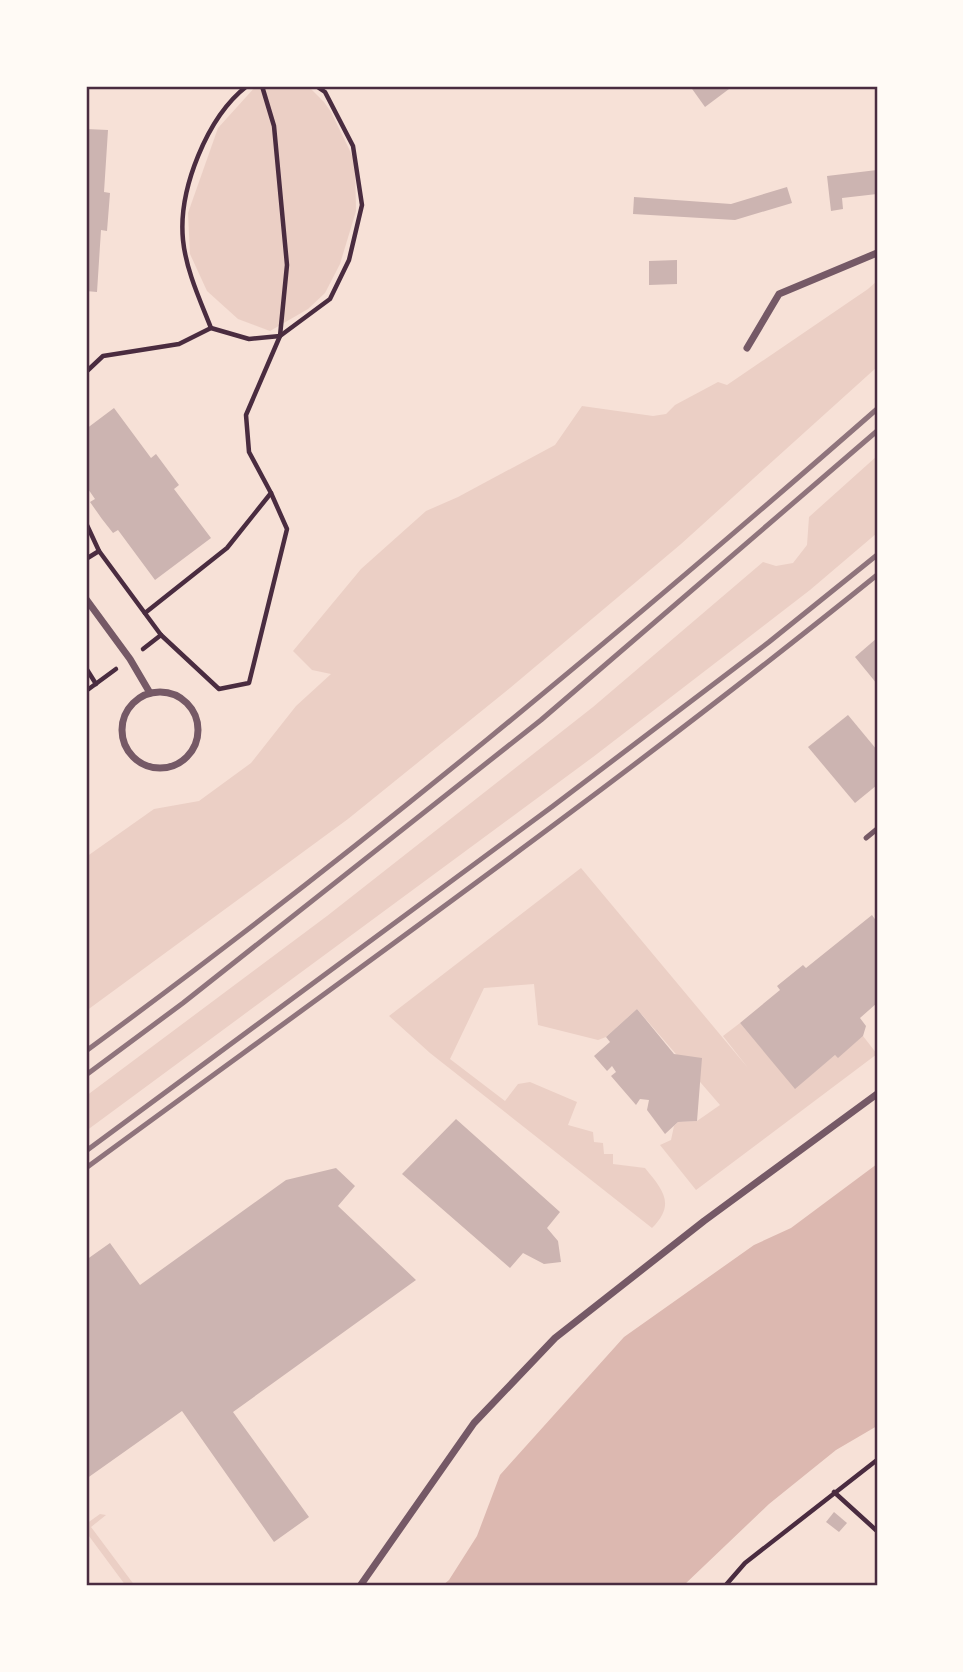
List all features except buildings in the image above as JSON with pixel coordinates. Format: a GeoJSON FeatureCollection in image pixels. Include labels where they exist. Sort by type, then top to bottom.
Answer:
{"type":"FeatureCollection","features":[{"type":"Feature","properties":{"kind":"street"},"geometry":{"type":"LineString","coordinates":[[747,348],[779,294],[877,253]]}},
{"type":"Feature","properties":{"kind":"street"},"geometry":{"type":"LineString","coordinates":[[86,599],[130,659],[150,693]]}},
{"type":"Feature","properties":{"kind":"street"},"geometry":{"type":"LineString","coordinates":[[150,693],[176,695],[187,703],[198,726],[192,750],[183,760],[163,768],[149,767],[132,756],[125,745],[122,732],[123,719],[129,708],[138,698],[150,693]]}},
{"type":"Feature","properties":{"kind":"street"},"geometry":{"type":"LineString","coordinates":[[360,1586],[474,1423],[555,1338],[693,1229],[877,1094]]}},
{"type":"Feature","properties":{"kind":"lane"},"geometry":{"type":"LineString","coordinates":[[866,838],[877,829]]}},
{"type":"Feature","properties":{"kind":"path"},"geometry":{"type":"LineString","coordinates":[[211,328],[196,290],[183,240],[186,196],[206,135],[239,92],[247,86]]}},
{"type":"Feature","properties":{"kind":"path"},"geometry":{"type":"LineString","coordinates":[[86,523],[99,551],[161,635],[219,690],[249,683],[287,529],[249,452],[246,415],[280,336],[287,265],[274,126],[262,86]]}},
{"type":"Feature","properties":{"kind":"path"},"geometry":{"type":"LineString","coordinates":[[86,372],[103,356],[179,344],[211,328],[249,339],[280,336],[330,299],[349,260],[362,205],[353,146],[325,92],[316,86]]}},
{"type":"Feature","properties":{"kind":"path"},"geometry":{"type":"LineString","coordinates":[[145,613],[227,548],[271,493]]}},
{"type":"Feature","properties":{"kind":"path"},"geometry":{"type":"LineString","coordinates":[[86,559],[99,551]]}},
{"type":"Feature","properties":{"kind":"path"},"geometry":{"type":"LineString","coordinates":[[86,668],[96,684]]}},
{"type":"Feature","properties":{"kind":"path"},"geometry":{"type":"LineString","coordinates":[[725,1586],[745,1563],[877,1460]]}},
{"type":"Feature","properties":{"kind":"path"},"geometry":{"type":"LineString","coordinates":[[834,1492],[877,1531]]}},
{"type":"Feature","properties":{"kind":"shaded area"},"geometry":{"type":"Polygon","coordinates":[[[256,86],[308,86],[331,112],[355,163],[356,211],[340,264],[325,293],[308,309],[270,331],[238,319],[207,291],[190,254],[188,213],[218,128],[256,86]]]}},
{"type":"Feature","properties":{"kind":"shaded area"},"geometry":{"type":"Polygon","coordinates":[[[877,281],[877,367],[681,544],[510,688],[348,819],[86,1011],[86,857],[154,809],[199,801],[251,763],[296,706],[331,674],[312,670],[293,651],[361,569],[426,511],[458,497],[555,445],[582,406],[653,416],[666,414],[675,405],[718,382],[727,385],[877,281]]]}},
{"type":"Feature","properties":{"kind":"shaded area"},"geometry":{"type":"Polygon","coordinates":[[[877,456],[877,533],[810,590],[593,757],[86,1131],[86,1096],[327,916],[593,707],[763,562],[776,566],[793,563],[807,545],[809,517],[877,456]]]}},
{"type":"Feature","properties":{"kind":"shaded area"},"geometry":{"type":"Polygon","coordinates":[[[581,868],[748,1068],[723,1036],[740,1023],[795,1088],[863,1036],[877,1054],[696,1190],[660,1145],[671,1140],[674,1126],[678,1122],[697,1121],[720,1105],[637,1009],[606,1037],[598,1040],[538,1025],[534,984],[484,988],[450,1059],[505,1101],[518,1084],[530,1082],[577,1102],[568,1125],[593,1132],[594,1142],[603,1143],[604,1154],[613,1154],[613,1164],[645,1168],[657,1183],[665,1204],[664,1212],[652,1228],[430,1053],[389,1016],[581,868]]]}},
{"type":"Feature","properties":{"kind":"shaded area"},"geometry":{"type":"Polygon","coordinates":[[[877,1164],[877,1426],[836,1450],[769,1504],[683,1586],[442,1586],[449,1580],[477,1536],[500,1475],[624,1337],[754,1245],[791,1228],[877,1164]]]}},
{"type":"Feature","properties":{"kind":"shaded area"},"geometry":{"type":"Polygon","coordinates":[[[100,1514],[106,1515],[91,1527],[135,1586],[126,1586],[86,1532],[86,1524],[100,1514]]]}},
{"type":"Feature","properties":{"kind":"railway"},"geometry":{"type":"LineString","coordinates":[[86,1051],[289,897],[488,739],[684,576],[877,409]]}},
{"type":"Feature","properties":{"kind":"railway"},"geometry":{"type":"LineString","coordinates":[[86,1075],[183,1003],[541,720],[877,431]]}},
{"type":"Feature","properties":{"kind":"railway"},"geometry":{"type":"LineString","coordinates":[[86,1151],[553,806],[769,642],[877,555]]}},
{"type":"Feature","properties":{"kind":"railway"},"geometry":{"type":"LineString","coordinates":[[86,1168],[683,728],[877,575]]}}]}
